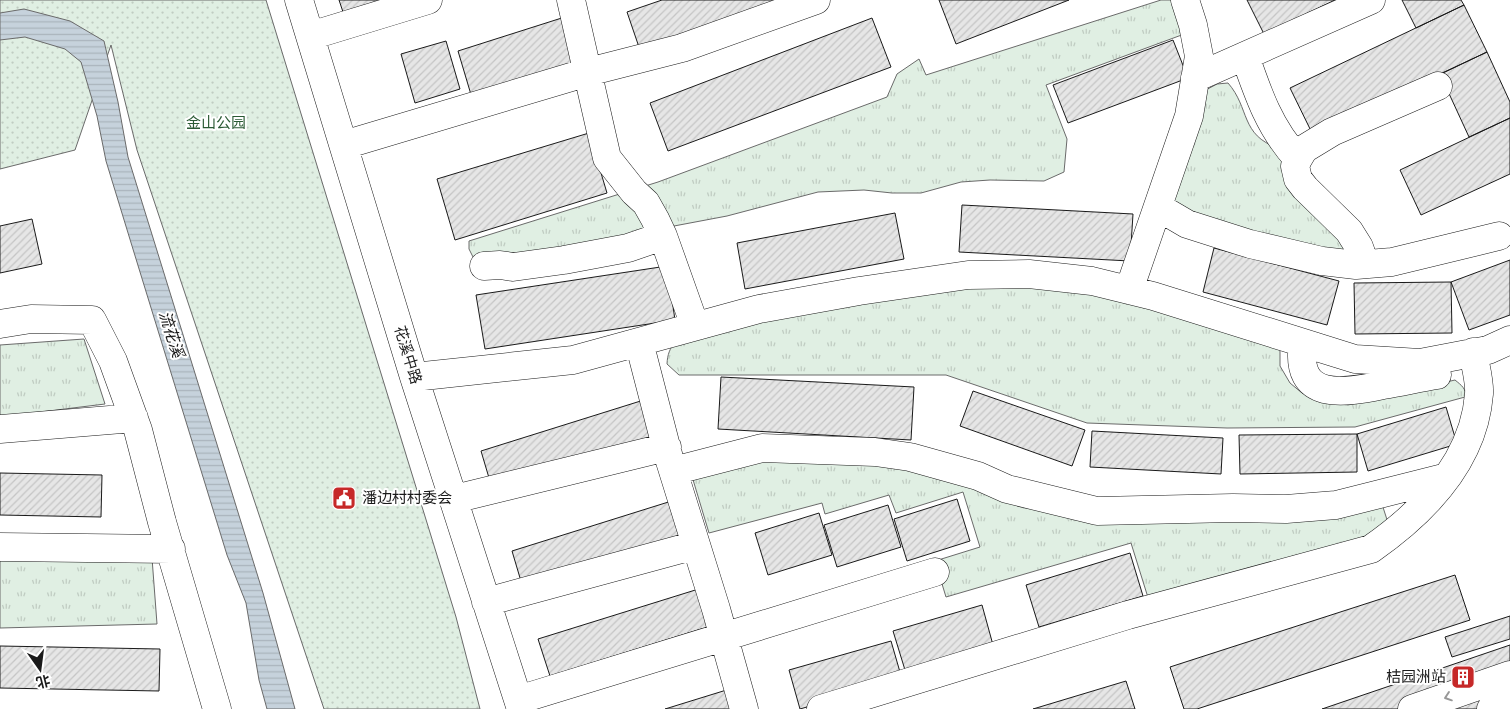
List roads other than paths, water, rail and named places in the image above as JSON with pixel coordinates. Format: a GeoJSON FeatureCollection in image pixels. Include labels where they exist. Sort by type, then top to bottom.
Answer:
{"type":"FeatureCollection","features":[{"type":"Feature","properties":{"kind":"street","name":"花溪中路"},"geometry":{"type":"LineString","coordinates":[[299,0],[414,377],[519,704]]}},
{"type":"Feature","properties":{"kind":"street"},"geometry":{"type":"LineString","coordinates":[[310,36],[428,0]]}},
{"type":"Feature","properties":{"kind":"street"},"geometry":{"type":"LineString","coordinates":[[571,0],[607,158],[634,192],[646,203],[663,236],[695,326]]}},
{"type":"Feature","properties":{"kind":"street"},"geometry":{"type":"LineString","coordinates":[[344,145],[588,72],[682,48],[816,0]]}},
{"type":"Feature","properties":{"kind":"street"},"geometry":{"type":"LineString","coordinates":[[1129,290],[1189,116],[1199,56],[1193,24],[1185,0]]}},
{"type":"Feature","properties":{"kind":"street"},"geometry":{"type":"LineString","coordinates":[[1195,78],[1372,0]]}},
{"type":"Feature","properties":{"kind":"street"},"geometry":{"type":"LineString","coordinates":[[1245,56],[1268,118],[1285,145],[1298,159]]}},
{"type":"Feature","properties":{"kind":"street"},"geometry":{"type":"LineString","coordinates":[[1366,264],[1359,247],[1349,231],[1305,188],[1298,179],[1295,166],[1304,149],[1332,132],[1438,86]]}},
{"type":"Feature","properties":{"kind":"street"},"geometry":{"type":"LineString","coordinates":[[1158,207],[1187,224],[1250,244],[1322,261],[1356,265],[1392,262],[1499,236]]}},
{"type":"Feature","properties":{"kind":"street"},"geometry":{"type":"LineString","coordinates":[[484,266],[500,265],[513,267],[564,260],[628,248],[663,236]]}},
{"type":"Feature","properties":{"kind":"street"},"geometry":{"type":"LineString","coordinates":[[414,377],[573,360],[759,309],[859,291],[968,275],[1029,274],[1092,280],[1355,359],[1420,363],[1488,350],[1510,340]]}},
{"type":"Feature","properties":{"kind":"street"},"geometry":{"type":"LineString","coordinates":[[0,324],[31,319],[92,320],[113,361],[134,418],[217,709]]}},
{"type":"Feature","properties":{"kind":"street"},"geometry":{"type":"LineString","coordinates":[[639,342],[670,459],[744,709]]}},
{"type":"Feature","properties":{"kind":"street"},"geometry":{"type":"LineString","coordinates":[[1303,343],[1301,356],[1304,370],[1312,383],[1325,390],[1339,392],[1354,391],[1436,374]]}},
{"type":"Feature","properties":{"kind":"street"},"geometry":{"type":"LineString","coordinates":[[821,709],[1128,615],[1371,549],[1398,530],[1430,500],[1459,462],[1476,419],[1479,392],[1473,352]]}},
{"type":"Feature","properties":{"kind":"street"},"geometry":{"type":"LineString","coordinates":[[0,428],[134,418]]}},
{"type":"Feature","properties":{"kind":"street"},"geometry":{"type":"LineString","coordinates":[[454,499],[670,459],[762,448],[874,452],[910,457],[978,476],[1007,489],[1097,511],[1233,508],[1286,509],[1336,505],[1447,477]]}},
{"type":"Feature","properties":{"kind":"street"},"geometry":{"type":"LineString","coordinates":[[486,602],[696,545]]}},
{"type":"Feature","properties":{"kind":"street"},"geometry":{"type":"LineString","coordinates":[[0,547],[171,549]]}},
{"type":"Feature","properties":{"kind":"street"},"geometry":{"type":"LineString","coordinates":[[519,704],[724,637],[935,572]]}},
{"type":"Feature","properties":{"kind":"street"},"geometry":{"type":"LineString","coordinates":[[1412,709],[1510,674]]}},
{"type":"Feature","properties":{"kind":"street"},"geometry":{"type":"LineString","coordinates":[[1491,709],[1510,702]]}},
{"type":"Feature","properties":{"kind":"water","name":"流花溪"},"geometry":{"type":"Polygon","coordinates":[[[24,9],[70,21],[104,41],[128,157],[263,593],[295,709],[267,709],[259,680],[246,603],[227,555],[106,161],[97,116],[81,62],[65,49],[25,37],[0,40],[0,13],[24,9]]]}},
{"type":"Feature","properties":{"kind":"place","name":"潘边村村委会"},"geometry":{"type":"Point","coordinates":[344,498]}},
{"type":"Feature","properties":{"kind":"place","name":"桔园洲站"},"geometry":{"type":"Point","coordinates":[1463,677]}},
{"type":"Feature","properties":{"kind":"park label","name":"金山公园"},"geometry":{"type":"Point","coordinates":[216,123]}}]}
